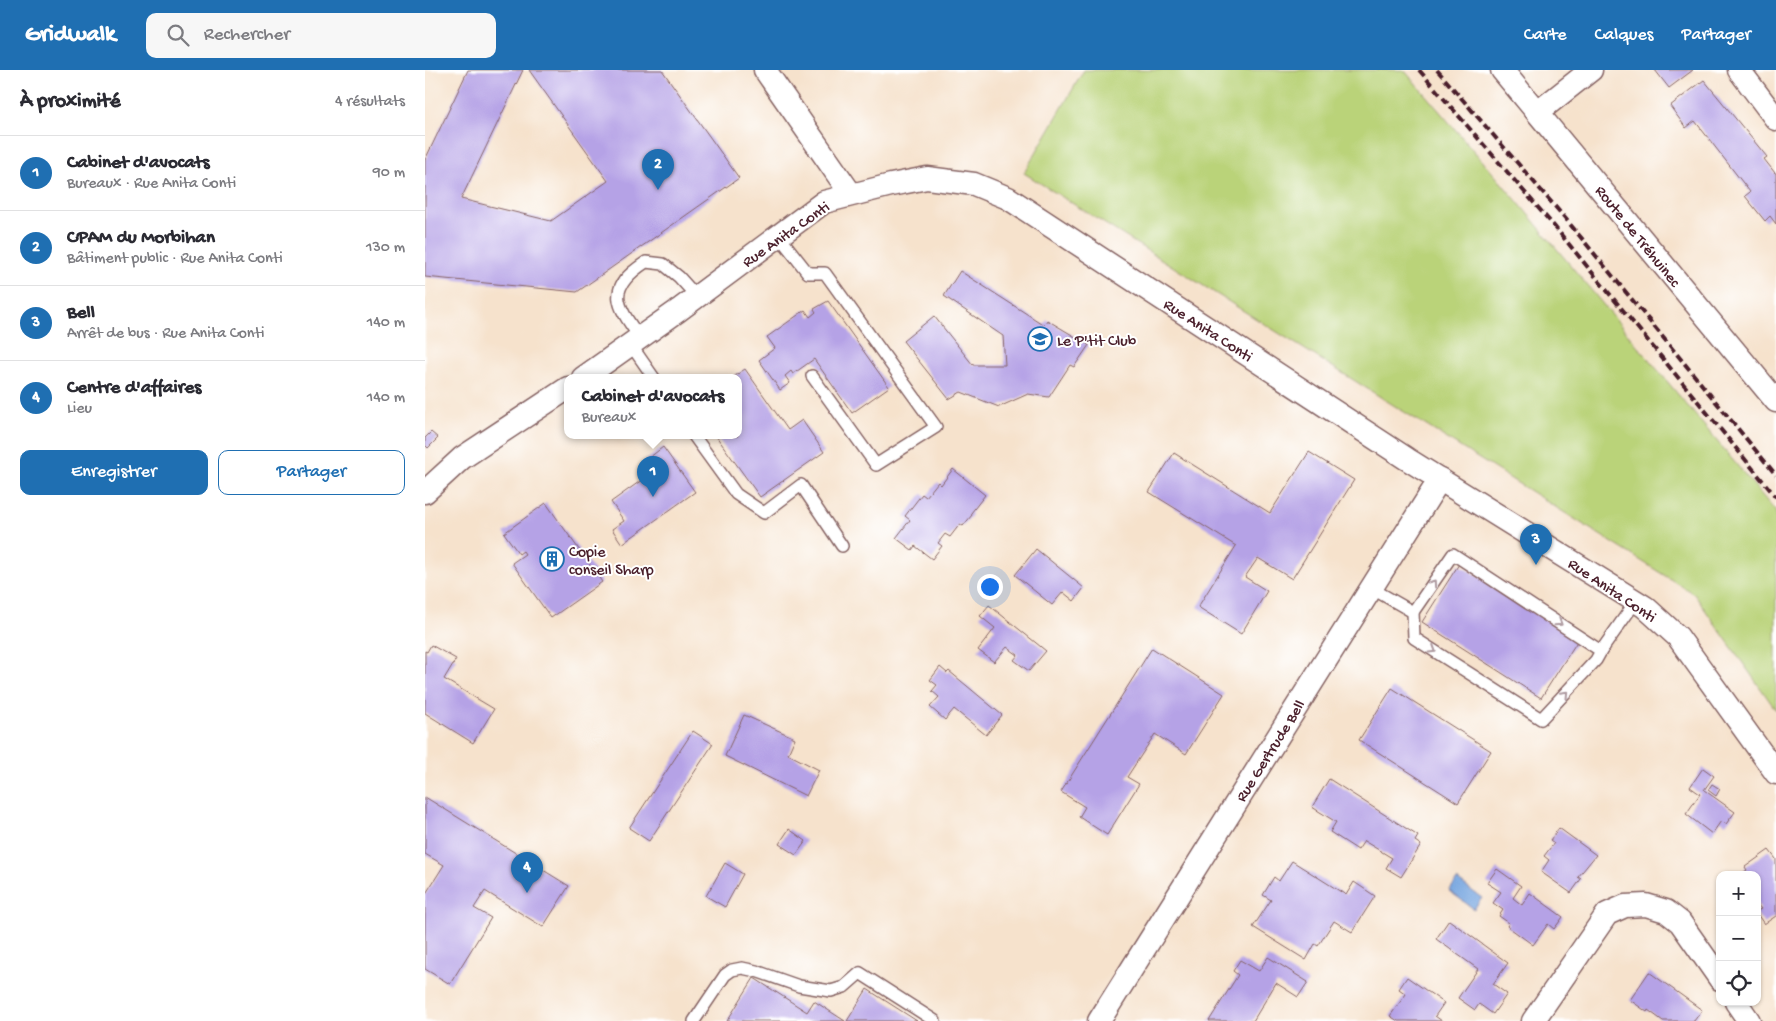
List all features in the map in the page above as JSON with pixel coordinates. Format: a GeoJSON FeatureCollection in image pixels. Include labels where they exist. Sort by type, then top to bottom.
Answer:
{"type":"FeatureCollection","features":[{"type":"Feature","properties":{"kind":"street"},"geometry":{"type":"LineString","coordinates":[[765,70],[851,194]]}},
{"type":"Feature","properties":{"kind":"street","name":"Route de Tréhuinec"},"geometry":{"type":"LineString","coordinates":[[1502,70],[1776,401]]}},
{"type":"Feature","properties":{"kind":"street"},"geometry":{"type":"LineString","coordinates":[[1538,112],[1591,70]]}},
{"type":"Feature","properties":{"kind":"street"},"geometry":{"type":"LineString","coordinates":[[1739,70],[1776,119]]}},
{"type":"Feature","properties":{"kind":"street","name":"Rue Anita Conti"},"geometry":{"type":"LineString","coordinates":[[589,374],[697,297],[824,202],[851,194],[927,178],[974,184],[1008,198],[1440,479],[1645,607],[1678,636],[1776,772]]}},
{"type":"Feature","properties":{"kind":"street"},"geometry":{"type":"LineString","coordinates":[[425,492],[462,458],[564,391]]}},
{"type":"Feature","properties":{"kind":"street","name":"Rue Gertrude Bell"},"geometry":{"type":"LineString","coordinates":[[1099,1021],[1440,479]]}},
{"type":"Feature","properties":{"kind":"street"},"geometry":{"type":"LineString","coordinates":[[1533,1021],[1607,914],[1625,906],[1646,905],[1666,911],[1680,922],[1716,973]]}},
{"type":"Feature","properties":{"kind":"street"},"geometry":{"type":"LineString","coordinates":[[1739,1006],[1749,1021]]}},
{"type":"Feature","properties":{"kind":"lane"},"geometry":{"type":"LineString","coordinates":[[779,236],[808,273],[825,273],[935,427],[876,465],[812,376]]}},
{"type":"Feature","properties":{"kind":"lane"},"geometry":{"type":"LineString","coordinates":[[652,374],[635,342],[618,302],[620,288],[630,272],[646,262],[663,264],[679,277],[697,297]]}},
{"type":"Feature","properties":{"kind":"lane"},"geometry":{"type":"LineString","coordinates":[[696,439],[736,494],[764,513],[801,485],[842,546]]}},
{"type":"Feature","properties":{"kind":"lane"},"geometry":{"type":"LineString","coordinates":[[1601,651],[1453,554],[1413,612],[1414,638],[1541,719],[1597,660],[1601,651],[1636,601]]}},
{"type":"Feature","properties":{"kind":"lane"},"geometry":{"type":"LineString","coordinates":[[1371,588],[1413,612]]}},
{"type":"Feature","properties":{"kind":"lane"},"geometry":{"type":"LineString","coordinates":[[694,1021],[725,975],[732,970],[742,968],[799,986],[831,991],[843,987],[860,973],[935,1021]]}},
{"type":"Feature","properties":{"kind":"green space"},"geometry":{"type":"Polygon","coordinates":[[[1084,70],[1404,70],[1517,201],[1776,512],[1776,710],[1694,594],[1024,173],[1084,70]]]}},
{"type":"Feature","properties":{"kind":"water"},"geometry":{"type":"Polygon","coordinates":[[[1457,880],[1482,898],[1474,909],[1449,891],[1457,880]]]}},
{"type":"Feature","properties":{"kind":"building"},"geometry":{"type":"Polygon","coordinates":[[[468,70],[523,70],[461,199],[551,221],[608,181],[529,70],[662,70],[739,178],[577,292],[425,277],[425,160],[468,70]]]}},
{"type":"Feature","properties":{"kind":"building"},"geometry":{"type":"Polygon","coordinates":[[[1655,70],[1693,70],[1669,88],[1655,70]]]}},
{"type":"Feature","properties":{"kind":"building"},"geometry":{"type":"Polygon","coordinates":[[[1704,80],[1767,157],[1764,159],[1776,173],[1776,224],[1770,216],[1765,221],[1745,196],[1750,192],[1695,121],[1686,128],[1670,106],[1704,80]]]}},
{"type":"Feature","properties":{"kind":"building","name":"Le P'tit Club"},"geometry":{"type":"Polygon","coordinates":[[[960,271],[1044,325],[1047,320],[1089,345],[1074,367],[1070,365],[1049,397],[1028,394],[999,407],[961,392],[949,399],[903,341],[934,316],[973,365],[1005,365],[1003,336],[944,296],[960,271]]]}},
{"type":"Feature","properties":{"kind":"building"},"geometry":{"type":"Polygon","coordinates":[[[828,301],[889,387],[852,413],[814,359],[793,374],[791,371],[785,376],[790,383],[780,390],[759,360],[775,348],[767,337],[805,310],[810,317],[816,312],[814,309],[828,301]]]}},
{"type":"Feature","properties":{"kind":"building"},"geometry":{"type":"Polygon","coordinates":[[[745,369],[788,430],[802,420],[824,452],[760,497],[718,439],[742,439],[742,374],[738,374],[745,369]]]}},
{"type":"Feature","properties":{"kind":"building"},"geometry":{"type":"Polygon","coordinates":[[[431,432],[438,438],[428,448],[425,445],[425,438],[431,432]]]}},
{"type":"Feature","properties":{"kind":"building"},"geometry":{"type":"Polygon","coordinates":[[[663,447],[695,492],[622,544],[612,529],[624,521],[611,502],[653,472],[645,461],[663,447]]]}},
{"type":"Feature","properties":{"kind":"building"},"geometry":{"type":"Polygon","coordinates":[[[1309,452],[1354,480],[1292,579],[1258,558],[1245,577],[1267,591],[1241,634],[1198,607],[1236,546],[1149,492],[1174,453],[1270,513],[1309,452]]]}},
{"type":"Feature","properties":{"kind":"building"},"geometry":{"type":"Polygon","coordinates":[[[953,469],[985,495],[963,526],[960,524],[950,537],[945,534],[938,543],[942,546],[932,559],[915,546],[912,550],[896,538],[910,520],[905,516],[922,494],[926,497],[938,482],[941,485],[953,469]]]}},
{"type":"Feature","properties":{"kind":"building","name":"Copie conseil Sharp"},"geometry":{"type":"Polygon","coordinates":[[[546,503],[602,582],[551,618],[512,563],[525,554],[523,551],[519,554],[504,533],[546,503]]]}},
{"type":"Feature","properties":{"kind":"building"},"geometry":{"type":"Polygon","coordinates":[[[1036,549],[1084,588],[1074,601],[1063,592],[1052,605],[1015,575],[1036,549]]]}},
{"type":"Feature","properties":{"kind":"building"},"geometry":{"type":"Polygon","coordinates":[[[1459,564],[1578,640],[1541,698],[1422,622],[1459,564]]]}},
{"type":"Feature","properties":{"kind":"building"},"geometry":{"type":"Polygon","coordinates":[[[989,605],[1046,651],[1029,671],[1014,660],[1018,655],[1007,647],[994,662],[978,650],[995,628],[980,616],[989,605]]]}},
{"type":"Feature","properties":{"kind":"building"},"geometry":{"type":"Polygon","coordinates":[[[431,645],[456,659],[444,679],[494,709],[473,743],[425,713],[425,651],[427,652],[431,645]]]}},
{"type":"Feature","properties":{"kind":"building"},"geometry":{"type":"Polygon","coordinates":[[[1152,648],[1224,694],[1186,754],[1155,734],[1127,777],[1139,784],[1107,835],[1079,817],[1085,807],[1061,792],[1152,648]]]}},
{"type":"Feature","properties":{"kind":"building"},"geometry":{"type":"Polygon","coordinates":[[[940,667],[947,673],[949,671],[1002,715],[986,735],[954,709],[945,720],[930,707],[939,697],[932,691],[937,685],[930,680],[940,667]]]}},
{"type":"Feature","properties":{"kind":"building"},"geometry":{"type":"Polygon","coordinates":[[[1392,688],[1491,751],[1458,803],[1359,740],[1392,688]]]}},
{"type":"Feature","properties":{"kind":"building"},"geometry":{"type":"Polygon","coordinates":[[[744,715],[795,738],[788,754],[819,770],[806,796],[725,756],[744,715]]]}},
{"type":"Feature","properties":{"kind":"building"},"geometry":{"type":"Polygon","coordinates":[[[693,731],[713,744],[649,841],[629,828],[693,731]]]}},
{"type":"Feature","properties":{"kind":"building"},"geometry":{"type":"Polygon","coordinates":[[[1703,768],[1714,776],[1704,790],[1735,812],[1726,824],[1721,821],[1712,834],[1686,814],[1700,794],[1690,787],[1703,768]]]}},
{"type":"Feature","properties":{"kind":"building"},"geometry":{"type":"Polygon","coordinates":[[[1329,779],[1418,836],[1415,841],[1421,845],[1401,877],[1386,868],[1392,858],[1364,841],[1358,850],[1330,832],[1336,822],[1312,807],[1329,779]]]}},
{"type":"Feature","properties":{"kind":"building"},"geometry":{"type":"Polygon","coordinates":[[[1712,784],[1720,789],[1716,796],[1708,790],[1712,784]]]}},
{"type":"Feature","properties":{"kind":"building"},"geometry":{"type":"Polygon","coordinates":[[[425,797],[569,886],[543,927],[485,891],[474,908],[491,918],[450,984],[425,969],[425,895],[444,865],[425,854],[425,797]]]}},
{"type":"Feature","properties":{"kind":"building"},"geometry":{"type":"Polygon","coordinates":[[[1559,828],[1596,855],[1578,877],[1581,879],[1571,893],[1541,872],[1549,860],[1544,856],[1554,843],[1550,840],[1559,828]]]}},
{"type":"Feature","properties":{"kind":"building"},"geometry":{"type":"Polygon","coordinates":[[[789,829],[806,841],[796,855],[779,844],[789,829]]]}},
{"type":"Feature","properties":{"kind":"building"},"geometry":{"type":"Polygon","coordinates":[[[1769,850],[1776,859],[1776,916],[1764,924],[1761,920],[1761,871],[1746,871],[1747,870],[1745,867],[1769,850]]]}},
{"type":"Feature","properties":{"kind":"building"},"geometry":{"type":"Polygon","coordinates":[[[1292,861],[1346,895],[1354,882],[1375,896],[1352,932],[1334,921],[1318,946],[1315,944],[1306,960],[1253,927],[1271,900],[1263,895],[1274,877],[1279,881],[1292,861]]]}},
{"type":"Feature","properties":{"kind":"building"},"geometry":{"type":"Polygon","coordinates":[[[725,863],[743,874],[725,907],[706,896],[725,863]]]}},
{"type":"Feature","properties":{"kind":"building"},"geometry":{"type":"Polygon","coordinates":[[[1497,869],[1521,886],[1513,898],[1522,905],[1530,893],[1563,917],[1554,929],[1548,924],[1533,945],[1507,926],[1509,923],[1499,916],[1503,910],[1493,903],[1501,892],[1487,883],[1497,869]]]}},
{"type":"Feature","properties":{"kind":"building"},"geometry":{"type":"Polygon","coordinates":[[[1449,920],[1508,963],[1493,984],[1507,994],[1493,1014],[1479,1004],[1475,1010],[1458,998],[1478,969],[1436,939],[1449,920]]]}},
{"type":"Feature","properties":{"kind":"building"},"geometry":{"type":"Polygon","coordinates":[[[1268,957],[1308,982],[1298,997],[1276,983],[1253,1021],[1209,1021],[1238,975],[1233,971],[1240,960],[1259,971],[1268,957]]]}},
{"type":"Feature","properties":{"kind":"building"},"geometry":{"type":"Polygon","coordinates":[[[1649,972],[1702,1010],[1694,1021],[1663,1021],[1630,1000],[1649,972]]]}},
{"type":"Feature","properties":{"kind":"building"},"geometry":{"type":"Polygon","coordinates":[[[1407,977],[1444,1003],[1435,1016],[1442,1021],[1398,1021],[1390,1016],[1406,994],[1399,989],[1407,977]]]}},
{"type":"Feature","properties":{"kind":"building"},"geometry":{"type":"Polygon","coordinates":[[[754,978],[807,1012],[814,1001],[845,1021],[727,1021],[754,978]]]}},
{"type":"Feature","properties":{"kind":"building"},"geometry":{"type":"Polygon","coordinates":[[[867,989],[917,1021],[847,1021],[867,989]]]}},
{"type":"Feature","properties":{"kind":"railway"},"geometry":{"type":"LineString","coordinates":[[1419,70],[1554,226],[1776,497]]}},
{"type":"Feature","properties":{"kind":"railway"},"geometry":{"type":"LineString","coordinates":[[1437,70],[1565,218],[1776,475]]}},
{"type":"Feature","properties":{"kind":"place","name":"CPAM du Morbihan"},"geometry":{"type":"Point","coordinates":[658,190]}},
{"type":"Feature","properties":{"kind":"place","name":"Le P'tit Club"},"geometry":{"type":"Point","coordinates":[1040,339]}},
{"type":"Feature","properties":{"kind":"place","name":"Cabinet d'avocats"},"geometry":{"type":"Point","coordinates":[653,497]}},
{"type":"Feature","properties":{"kind":"place","name":"Copie conseil Sharp"},"geometry":{"type":"Point","coordinates":[552,559]}},
{"type":"Feature","properties":{"kind":"place","name":"Bell"},"geometry":{"type":"Point","coordinates":[1536,565]}},
{"type":"Feature","properties":{"kind":"place","name":"Centre d'affaires"},"geometry":{"type":"Point","coordinates":[527,893]}}]}
